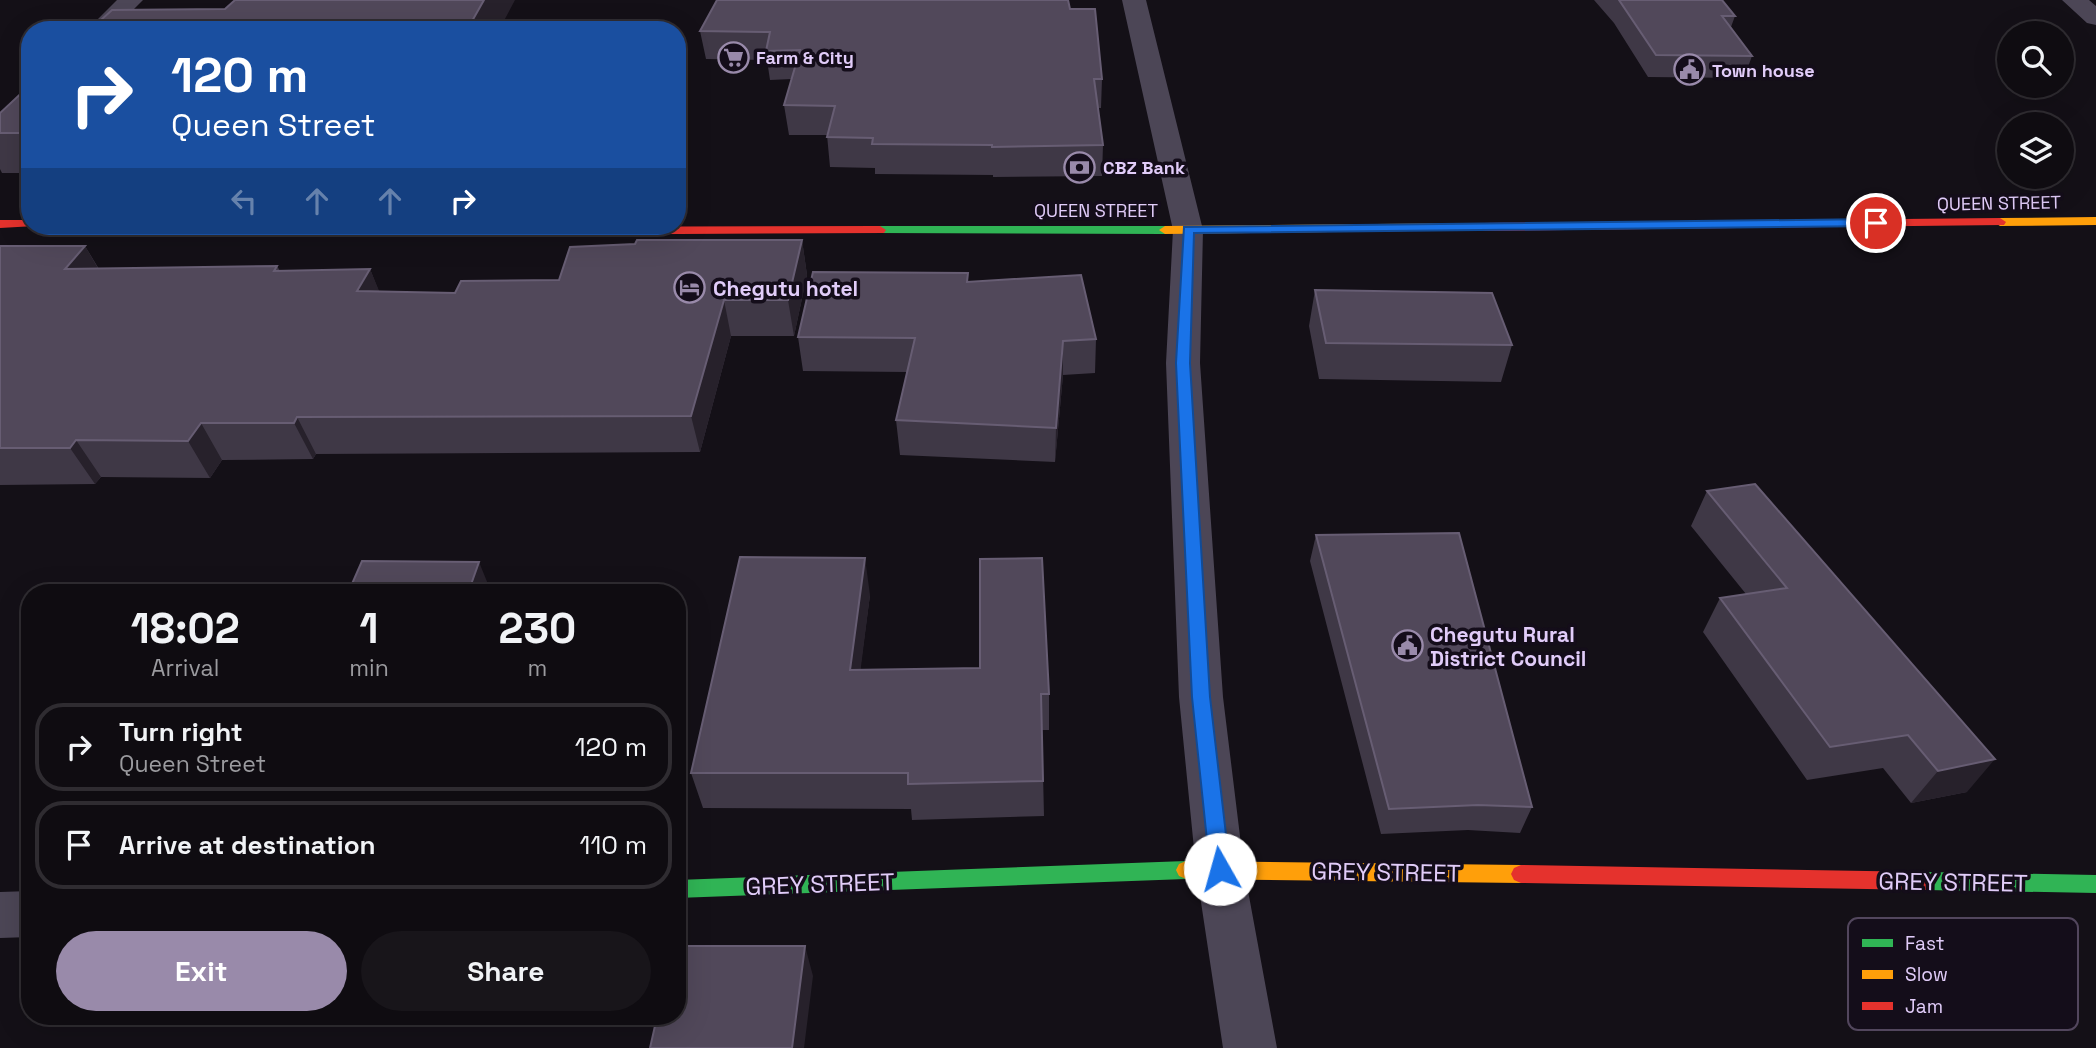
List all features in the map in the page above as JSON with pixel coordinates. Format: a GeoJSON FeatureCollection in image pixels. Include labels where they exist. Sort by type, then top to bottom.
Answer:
{"type":"FeatureCollection","features":[{"type":"Feature","properties":{"kind":"main road","name":"QUEEN STREET"},"geometry":{"type":"LineString","coordinates":[[686,231],[1188,230],[2096,221]]}},
{"type":"Feature","properties":{"kind":"main road"},"geometry":{"type":"LineString","coordinates":[[0,224],[21,224]]}},
{"type":"Feature","properties":{"kind":"main road","name":"GREY STREET"},"geometry":{"type":"LineString","coordinates":[[686,889],[1220,869],[2096,884]]}},
{"type":"Feature","properties":{"kind":"street"},"geometry":{"type":"LineString","coordinates":[[109,21],[131,0]]}},
{"type":"Feature","properties":{"kind":"street"},"geometry":{"type":"LineString","coordinates":[[1134,0],[1188,230],[1183,363],[1201,697],[1220,869],[1250,1048]]}},
{"type":"Feature","properties":{"kind":"street"},"geometry":{"type":"LineString","coordinates":[[2074,0],[2096,18]]}},
{"type":"Feature","properties":{"kind":"street"},"geometry":{"type":"LineString","coordinates":[[0,915],[21,914]]}},
{"type":"Feature","properties":{"kind":"building"},"geometry":{"type":"Polygon","coordinates":[[[235,0],[484,0],[472,21],[100,21],[112,10],[225,9],[235,0]]]}},
{"type":"Feature","properties":{"kind":"building"},"geometry":{"type":"Polygon","coordinates":[[[717,0],[1068,0],[1070,9],[1095,9],[1102,79],[1094,79],[1103,145],[992,147],[872,144],[873,138],[827,137],[835,106],[784,105],[800,50],[766,51],[770,32],[700,31],[717,0]]]}},
{"type":"Feature","properties":{"kind":"building"},"geometry":{"type":"Polygon","coordinates":[[[1619,0],[1722,0],[1735,16],[1722,16],[1752,56],[1656,55],[1619,0]]]}},
{"type":"Feature","properties":{"kind":"building"},"geometry":{"type":"Polygon","coordinates":[[[21,93],[21,133],[0,133],[0,113],[21,93]]]}},
{"type":"Feature","properties":{"kind":"building"},"geometry":{"type":"Polygon","coordinates":[[[637,240],[802,240],[788,300],[724,300],[691,416],[297,417],[294,423],[201,423],[188,441],[76,440],[70,448],[0,448],[0,246],[85,246],[65,269],[277,266],[274,271],[370,269],[357,291],[455,293],[461,281],[559,280],[570,247],[635,244],[637,240]]]}},
{"type":"Feature","properties":{"kind":"building"},"geometry":{"type":"Polygon","coordinates":[[[813,272],[968,273],[967,282],[1081,275],[1096,339],[1063,341],[1056,428],[896,420],[915,338],[798,337],[813,272]]]}},
{"type":"Feature","properties":{"kind":"building"},"geometry":{"type":"Polygon","coordinates":[[[1315,290],[1492,293],[1512,345],[1326,343],[1315,290]]]}},
{"type":"Feature","properties":{"kind":"building"},"geometry":{"type":"Polygon","coordinates":[[[1755,484],[1995,759],[1938,771],[1908,735],[1830,747],[1720,598],[1787,588],[1707,491],[1755,484]]]}},
{"type":"Feature","properties":{"kind":"building"},"geometry":{"type":"Polygon","coordinates":[[[1459,533],[1532,807],[1478,805],[1389,809],[1316,535],[1459,533]]]}},
{"type":"Feature","properties":{"kind":"building"},"geometry":{"type":"Polygon","coordinates":[[[740,557],[865,558],[850,670],[980,668],[980,559],[1042,558],[1049,694],[1041,694],[1043,781],[908,784],[908,773],[691,773],[740,557]]]}},
{"type":"Feature","properties":{"kind":"building"},"geometry":{"type":"Polygon","coordinates":[[[362,561],[479,562],[471,584],[352,584],[362,561]]]}},
{"type":"Feature","properties":{"kind":"building"},"geometry":{"type":"Polygon","coordinates":[[[686,946],[805,946],[792,1048],[650,1048],[655,1025],[686,1025],[686,946]]]}},
{"type":"Feature","properties":{"kind":"traffic: fast"},"geometry":{"type":"LineString","coordinates":[[880,230],[1165,230]]}},
{"type":"Feature","properties":{"kind":"traffic: fast"},"geometry":{"type":"LineString","coordinates":[[686,889],[1186,870]]}},
{"type":"Feature","properties":{"kind":"traffic: fast"},"geometry":{"type":"LineString","coordinates":[[1926,881],[2096,884]]}},
{"type":"Feature","properties":{"kind":"traffic: slow"},"geometry":{"type":"LineString","coordinates":[[2000,222],[2096,221]]}},
{"type":"Feature","properties":{"kind":"traffic: slow"},"geometry":{"type":"LineString","coordinates":[[1165,230],[1483,227]]}},
{"type":"Feature","properties":{"kind":"traffic: slow"},"geometry":{"type":"LineString","coordinates":[[1186,870],[1521,874]]}},
{"type":"Feature","properties":{"kind":"traffic: jam"},"geometry":{"type":"LineString","coordinates":[[1483,227],[2000,222]]}},
{"type":"Feature","properties":{"kind":"traffic: jam"},"geometry":{"type":"LineString","coordinates":[[0,224],[21,224]]}},
{"type":"Feature","properties":{"kind":"traffic: jam"},"geometry":{"type":"LineString","coordinates":[[686,230],[880,230]]}},
{"type":"Feature","properties":{"kind":"traffic: jam"},"geometry":{"type":"LineString","coordinates":[[1521,874],[1926,881]]}},
{"type":"Feature","properties":{"kind":"place","name":"Farm & City"},"geometry":{"type":"Point","coordinates":[733,57]}},
{"type":"Feature","properties":{"kind":"place","name":"Town house"},"geometry":{"type":"Point","coordinates":[1689,70]}},
{"type":"Feature","properties":{"kind":"place","name":"CBZ Bank"},"geometry":{"type":"Point","coordinates":[1080,167]}},
{"type":"Feature","properties":{"kind":"place","name":"Chegutu hotel"},"geometry":{"type":"Point","coordinates":[690,288]}},
{"type":"Feature","properties":{"kind":"place","name":"Chegutu Rural District Council"},"geometry":{"type":"Point","coordinates":[1407,646]}},
{"type":"Feature","properties":{"kind":"route"},"geometry":{"type":"LineString","coordinates":[[1220,869],[1201,697],[1183,363],[1188,230],[1876,223]]}}]}
